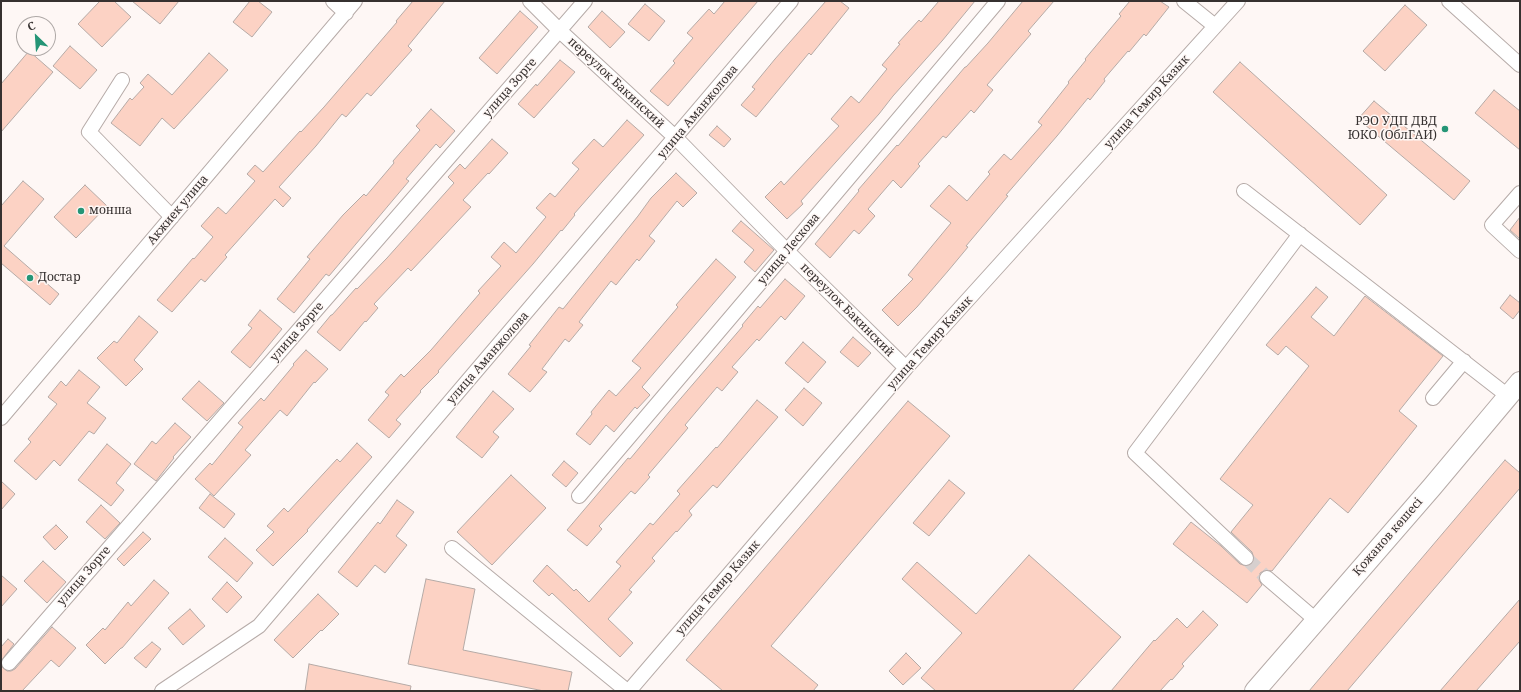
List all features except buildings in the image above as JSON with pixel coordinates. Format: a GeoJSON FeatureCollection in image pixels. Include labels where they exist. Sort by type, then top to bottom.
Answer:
{"type":"FeatureCollection","features":[{"type":"Feature","properties":{"kind":"main road","name":"Қожанов көшесі"},"geometry":{"type":"LineString","coordinates":[[1255,691],[1432,487],[1514,389]]}},
{"type":"Feature","properties":{"kind":"street"},"geometry":{"type":"LineString","coordinates":[[333,1],[346,13]]}},
{"type":"Feature","properties":{"kind":"street","name":"Акжиек улица"},"geometry":{"type":"LineString","coordinates":[[1,418],[355,1]]}},
{"type":"Feature","properties":{"kind":"street","name":"переулок Бакинский"},"geometry":{"type":"LineString","coordinates":[[530,1],[560,31],[676,138],[787,251],[906,368]]}},
{"type":"Feature","properties":{"kind":"street","name":"улица Зорге"},"geometry":{"type":"LineString","coordinates":[[9,663],[585,1]]}},
{"type":"Feature","properties":{"kind":"street","name":"улица Аманжолова"},"geometry":{"type":"LineString","coordinates":[[162,691],[259,626],[676,138],[791,1]]}},
{"type":"Feature","properties":{"kind":"street","name":"улица Лескова"},"geometry":{"type":"LineString","coordinates":[[579,496],[998,1]]}},
{"type":"Feature","properties":{"kind":"street"},"geometry":{"type":"LineString","coordinates":[[1184,1],[1215,26]]}},
{"type":"Feature","properties":{"kind":"street","name":"улица Темир Казык"},"geometry":{"type":"LineString","coordinates":[[628,691],[906,368],[1238,1]]}},
{"type":"Feature","properties":{"kind":"street"},"geometry":{"type":"LineString","coordinates":[[1450,1],[1520,65]]}},
{"type":"Feature","properties":{"kind":"street"},"geometry":{"type":"LineString","coordinates":[[122,80],[88,132],[172,217]]}},
{"type":"Feature","properties":{"kind":"street"},"geometry":{"type":"LineString","coordinates":[[1244,191],[1464,361],[1514,389]]}},
{"type":"Feature","properties":{"kind":"street"},"geometry":{"type":"LineString","coordinates":[[1520,193],[1492,225],[1520,251]]}},
{"type":"Feature","properties":{"kind":"street"},"geometry":{"type":"LineString","coordinates":[[1246,558],[1135,453],[1300,234]]}},
{"type":"Feature","properties":{"kind":"street"},"geometry":{"type":"LineString","coordinates":[[1433,398],[1464,361]]}},
{"type":"Feature","properties":{"kind":"street"},"geometry":{"type":"LineString","coordinates":[[452,548],[628,691]]}},
{"type":"Feature","properties":{"kind":"street"},"geometry":{"type":"LineString","coordinates":[[1268,578],[1316,620]]}},
{"type":"Feature","properties":{"kind":"tunnel"},"geometry":{"type":"LineString","coordinates":[[1246,558],[1267,578]]}},
{"type":"Feature","properties":{"kind":"place","name":"РЭО УДП ДВД ЮКО (ОблГАИ)"},"geometry":{"type":"Point","coordinates":[1445,129]}},
{"type":"Feature","properties":{"kind":"place","name":"монша"},"geometry":{"type":"Point","coordinates":[81,211]}},
{"type":"Feature","properties":{"kind":"place","name":"Достар"},"geometry":{"type":"Point","coordinates":[30,278]}}]}
